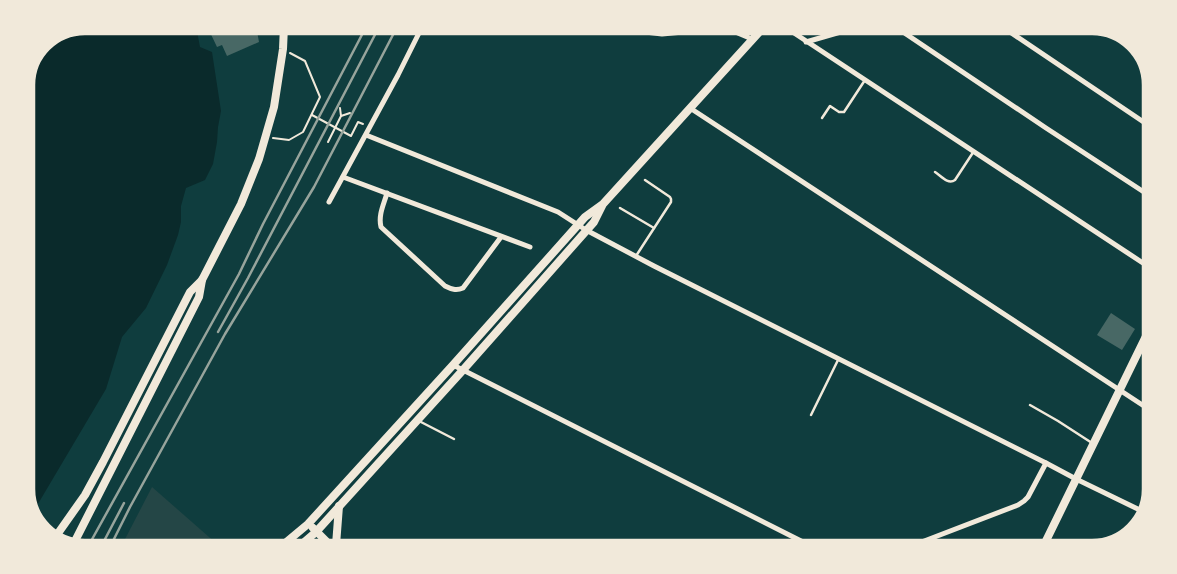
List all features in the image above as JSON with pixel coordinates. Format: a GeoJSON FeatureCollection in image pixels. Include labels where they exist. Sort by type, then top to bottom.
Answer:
{"type":"FeatureCollection","features":[{"type":"Feature","properties":{"kind":"main road"},"geometry":{"type":"LineString","coordinates":[[76,539],[199,297],[202,280],[241,204],[260,160],[274,107],[284,34]]}},
{"type":"Feature","properties":{"kind":"main road"},"geometry":{"type":"LineString","coordinates":[[289,540],[308,524],[585,216],[603,204],[757,34]]}},
{"type":"Feature","properties":{"kind":"main road"},"geometry":{"type":"LineString","coordinates":[[307,540],[418,420],[594,222],[603,204]]}},
{"type":"Feature","properties":{"kind":"main road"},"geometry":{"type":"LineString","coordinates":[[58,533],[85,495],[190,292],[202,280]]}},
{"type":"Feature","properties":{"kind":"main road"},"geometry":{"type":"LineString","coordinates":[[1046,540],[1143,340]]}},
{"type":"Feature","properties":{"kind":"main road"},"geometry":{"type":"LineString","coordinates":[[336,540],[339,506]]}},
{"type":"Feature","properties":{"kind":"main road"},"geometry":{"type":"LineString","coordinates":[[308,524],[325,540]]}},
{"type":"Feature","properties":{"kind":"street"},"geometry":{"type":"LineString","coordinates":[[329,202],[419,34]]}},
{"type":"Feature","properties":{"kind":"street"},"geometry":{"type":"LineString","coordinates":[[740,34],[752,39]]}},
{"type":"Feature","properties":{"kind":"street"},"geometry":{"type":"LineString","coordinates":[[795,34],[1143,263]]}},
{"type":"Feature","properties":{"kind":"street"},"geometry":{"type":"LineString","coordinates":[[806,42],[836,34]]}},
{"type":"Feature","properties":{"kind":"street"},"geometry":{"type":"LineString","coordinates":[[906,34],[1143,191]]}},
{"type":"Feature","properties":{"kind":"street"},"geometry":{"type":"LineString","coordinates":[[1013,34],[1143,122]]}},
{"type":"Feature","properties":{"kind":"street"},"geometry":{"type":"LineString","coordinates":[[690,108],[1143,405]]}},
{"type":"Feature","properties":{"kind":"street"},"geometry":{"type":"LineString","coordinates":[[366,135],[558,212],[586,230],[636,256],[1139,509]]}},
{"type":"Feature","properties":{"kind":"street"},"geometry":{"type":"LineString","coordinates":[[344,177],[530,247]]}},
{"type":"Feature","properties":{"kind":"street"},"geometry":{"type":"LineString","coordinates":[[387,193],[380,214],[379,221],[381,227],[445,286],[452,290],[463,288],[501,237]]}},
{"type":"Feature","properties":{"kind":"street"},"geometry":{"type":"LineString","coordinates":[[453,365],[799,540]]}},
{"type":"Feature","properties":{"kind":"street"},"geometry":{"type":"LineString","coordinates":[[927,540],[1018,505],[1028,497],[1046,463]]}},
{"type":"Feature","properties":{"kind":"lane"},"geometry":{"type":"LineString","coordinates":[[822,118],[830,106],[839,112],[844,112],[866,80]]}},
{"type":"Feature","properties":{"kind":"lane"},"geometry":{"type":"LineString","coordinates":[[935,172],[949,182],[952,182],[974,151]]}},
{"type":"Feature","properties":{"kind":"lane"},"geometry":{"type":"LineString","coordinates":[[636,256],[671,202],[670,197],[645,180]]}},
{"type":"Feature","properties":{"kind":"lane"},"geometry":{"type":"LineString","coordinates":[[620,208],[654,228]]}},
{"type":"Feature","properties":{"kind":"lane"},"geometry":{"type":"LineString","coordinates":[[812,415],[839,359]]}},
{"type":"Feature","properties":{"kind":"lane"},"geometry":{"type":"LineString","coordinates":[[1030,405],[1093,444]]}},
{"type":"Feature","properties":{"kind":"lane"},"geometry":{"type":"LineString","coordinates":[[418,420],[454,439]]}},
{"type":"Feature","properties":{"kind":"path"},"geometry":{"type":"LineString","coordinates":[[266,137],[289,140],[304,132],[320,97],[305,62],[283,49]]}},
{"type":"Feature","properties":{"kind":"path"},"geometry":{"type":"LineString","coordinates":[[328,142],[341,116],[340,108]]}},
{"type":"Feature","properties":{"kind":"path"},"geometry":{"type":"LineString","coordinates":[[341,116],[350,113]]}},
{"type":"Feature","properties":{"kind":"path"},"geometry":{"type":"LineString","coordinates":[[312,115],[352,136],[358,122]]}},
{"type":"Feature","properties":{"kind":"shaded area"},"geometry":{"type":"Polygon","coordinates":[[[84,34],[198,34],[200,47],[212,52],[221,111],[213,164],[205,180],[186,188],[181,206],[181,222],[178,235],[167,265],[146,308],[122,337],[106,389],[37,506],[34,493],[35,71],[44,54],[51,46],[68,36],[84,34]]]}},
{"type":"Feature","properties":{"kind":"shaded area"},"geometry":{"type":"Polygon","coordinates":[[[152,487],[212,540],[125,540],[152,487]]]}},
{"type":"Feature","properties":{"kind":"building"},"geometry":{"type":"Polygon","coordinates":[[[211,34],[258,34],[259,42],[227,56],[222,45],[217,47],[211,34]]]}},
{"type":"Feature","properties":{"kind":"building"},"geometry":{"type":"Polygon","coordinates":[[[1111,313],[1135,329],[1122,350],[1097,335],[1111,313]]]}},
{"type":"Feature","properties":{"kind":"railway"},"geometry":{"type":"LineString","coordinates":[[92,540],[239,274],[263,224],[362,34]]}},
{"type":"Feature","properties":{"kind":"railway"},"geometry":{"type":"LineString","coordinates":[[218,332],[375,34]]}},
{"type":"Feature","properties":{"kind":"railway"},"geometry":{"type":"LineString","coordinates":[[114,540],[225,334],[314,187],[393,34]]}},
{"type":"Feature","properties":{"kind":"railway"},"geometry":{"type":"LineString","coordinates":[[105,540],[124,503]]}}]}
